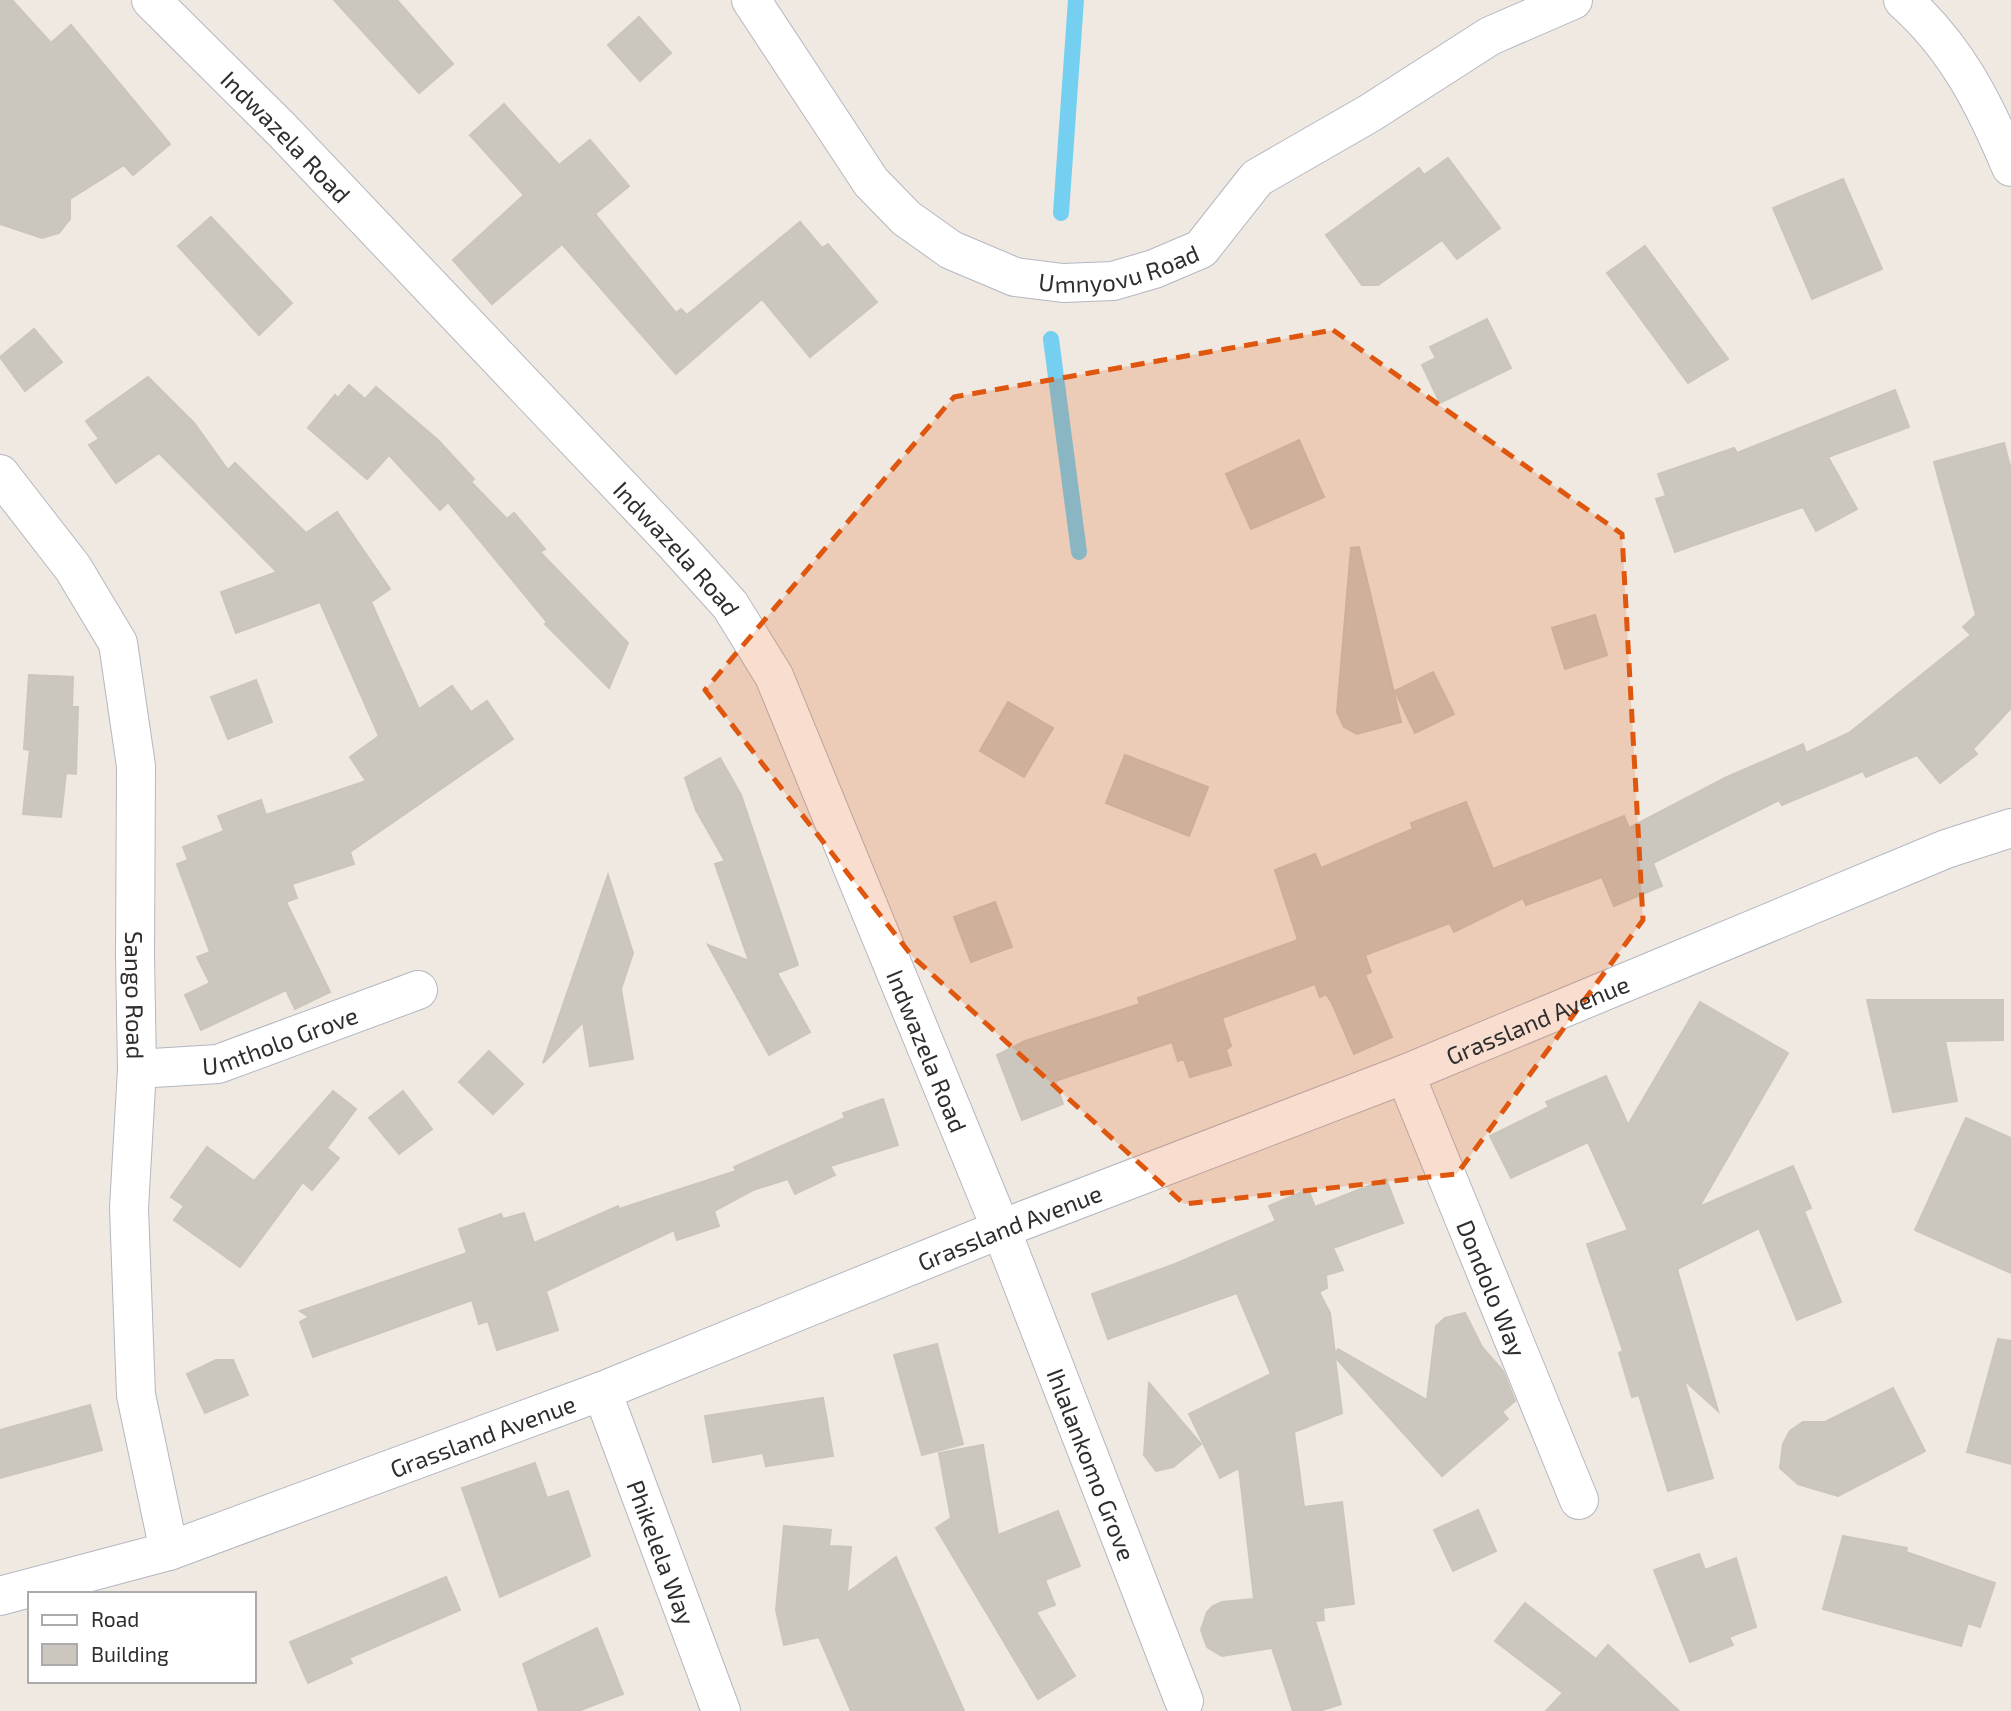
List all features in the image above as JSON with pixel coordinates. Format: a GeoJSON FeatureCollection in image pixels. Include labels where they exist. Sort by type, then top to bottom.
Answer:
{"type":"FeatureCollection","features":[{"type":"Feature","properties":{"kind":"street","name":"Indwazela Road"},"geometry":{"type":"LineString","coordinates":[[151,0],[282,130],[730,605],[774,676],[1001,1229]]}},
{"type":"Feature","properties":{"kind":"street","name":"Umnyovu Road"},"geometry":{"type":"LineString","coordinates":[[751,0],[872,182],[906,218],[951,250],[1015,277],[1063,283],[1113,281],[1154,269],[1201,249],[1257,178],[1370,113],[1490,36],[1573,0]]}},
{"type":"Feature","properties":{"kind":"street"},"geometry":{"type":"LineString","coordinates":[[1903,0],[1934,27],[1972,83],[2011,167]]}},
{"type":"Feature","properties":{"kind":"street","name":"Sango Road"},"geometry":{"type":"LineString","coordinates":[[0,474],[73,568],[118,643],[136,766],[137,1069],[129,1208],[136,1395],[169,1551]]}},
{"type":"Feature","properties":{"kind":"street","name":"Grassland Avenue"},"geometry":{"type":"LineString","coordinates":[[0,1596],[169,1551],[602,1391],[1001,1229],[1405,1074],[1946,849],[2011,828]]}},
{"type":"Feature","properties":{"kind":"street","name":"Umtholo Grove"},"geometry":{"type":"LineString","coordinates":[[137,1069],[218,1064],[418,990]]}},
{"type":"Feature","properties":{"kind":"street","name":"Dondolo Way"},"geometry":{"type":"LineString","coordinates":[[1405,1074],[1579,1500]]}},
{"type":"Feature","properties":{"kind":"street","name":"Ihlalankomo Grove"},"geometry":{"type":"LineString","coordinates":[[1001,1229],[1184,1701]]}},
{"type":"Feature","properties":{"kind":"street","name":"Phikelela Way"},"geometry":{"type":"LineString","coordinates":[[602,1391],[721,1711]]}},
{"type":"Feature","properties":{"kind":"highlighted area"},"geometry":{"type":"Polygon","coordinates":[[[1333,330],[1622,534],[1643,920],[1457,1174],[1184,1204],[912,956],[705,690],[954,397],[1333,330]]]}},
{"type":"Feature","properties":{"kind":"building"},"geometry":{"type":"Polygon","coordinates":[[[0,0],[12,0],[51,43],[71,25],[170,144],[133,175],[124,165],[70,199],[70,219],[59,233],[42,238],[0,224],[0,0]]]}},
{"type":"Feature","properties":{"kind":"building"},"geometry":{"type":"Polygon","coordinates":[[[334,0],[397,0],[453,64],[419,93],[334,0]]]}},
{"type":"Feature","properties":{"kind":"building"},"geometry":{"type":"Polygon","coordinates":[[[639,17],[671,53],[640,81],[608,45],[639,17]]]}},
{"type":"Feature","properties":{"kind":"building"},"geometry":{"type":"Polygon","coordinates":[[[504,104],[559,165],[590,140],[629,186],[595,214],[676,313],[681,309],[687,315],[800,222],[822,248],[828,244],[877,302],[810,357],[762,299],[676,374],[562,244],[492,304],[453,260],[524,195],[470,135],[504,104]]]}},
{"type":"Feature","properties":{"kind":"building"},"geometry":{"type":"Polygon","coordinates":[[[1448,158],[1500,228],[1457,259],[1442,240],[1378,285],[1362,285],[1326,235],[1419,168],[1424,175],[1448,158]]]}},
{"type":"Feature","properties":{"kind":"building"},"geometry":{"type":"Polygon","coordinates":[[[1843,179],[1882,269],[1812,299],[1773,208],[1843,179]]]}},
{"type":"Feature","properties":{"kind":"building"},"geometry":{"type":"Polygon","coordinates":[[[211,217],[292,303],[259,335],[178,246],[211,217]]]}},
{"type":"Feature","properties":{"kind":"building"},"geometry":{"type":"Polygon","coordinates":[[[1645,246],[1728,359],[1688,383],[1607,273],[1645,246]]]}},
{"type":"Feature","properties":{"kind":"building"},"geometry":{"type":"Polygon","coordinates":[[[1487,319],[1511,368],[1440,403],[1422,365],[1436,358],[1430,347],[1487,319]]]}},
{"type":"Feature","properties":{"kind":"building"},"geometry":{"type":"Polygon","coordinates":[[[34,329],[62,362],[25,391],[0,357],[34,329]]]}},
{"type":"Feature","properties":{"kind":"building"},"geometry":{"type":"Polygon","coordinates":[[[148,377],[194,423],[228,470],[235,463],[306,533],[337,512],[390,589],[371,602],[419,709],[452,686],[471,712],[487,701],[513,739],[350,852],[354,864],[292,884],[297,898],[286,902],[330,992],[295,1009],[286,990],[201,1030],[185,995],[210,983],[197,957],[210,952],[177,864],[188,860],[183,847],[224,831],[218,816],[261,800],[266,815],[366,781],[350,757],[379,736],[320,602],[236,633],[221,592],[277,572],[159,453],[116,483],[89,445],[99,439],[86,421],[148,377]]]}},
{"type":"Feature","properties":{"kind":"building"},"geometry":{"type":"Polygon","coordinates":[[[349,385],[365,399],[376,387],[438,440],[474,479],[471,482],[507,519],[514,513],[545,549],[540,552],[628,643],[609,688],[545,624],[547,622],[448,502],[440,510],[389,455],[367,479],[308,428],[335,395],[338,398],[349,385]]]}},
{"type":"Feature","properties":{"kind":"building"},"geometry":{"type":"Polygon","coordinates":[[[1895,390],[1909,427],[1828,457],[1857,509],[1816,531],[1803,507],[1675,552],[1656,499],[1666,496],[1658,474],[1734,448],[1737,453],[1895,390]]]}},
{"type":"Feature","properties":{"kind":"building"},"geometry":{"type":"Polygon","coordinates":[[[1299,440],[1324,497],[1251,529],[1226,474],[1299,440]]]}},
{"type":"Feature","properties":{"kind":"building"},"geometry":{"type":"Polygon","coordinates":[[[2004,443],[2011,470],[2011,708],[1973,749],[1977,754],[1940,783],[1917,755],[1866,777],[1863,771],[1782,805],[1779,800],[1653,863],[1662,886],[1614,906],[1602,877],[1526,905],[1523,898],[1454,932],[1450,923],[1365,955],[1371,972],[1365,975],[1392,1037],[1354,1054],[1332,1003],[1326,994],[1320,997],[1315,984],[1222,1018],[1231,1046],[1226,1050],[1231,1065],[1190,1077],[1184,1059],[1178,1061],[1172,1042],[1055,1081],[1063,1104],[1022,1120],[997,1055],[1025,1041],[1140,1004],[1138,998],[1298,940],[1275,870],[1315,854],[1321,868],[1413,829],[1411,823],[1466,802],[1493,869],[1624,816],[1629,828],[1727,777],[1803,744],[1806,753],[1849,733],[1971,635],[1963,627],[1976,615],[1934,462],[2004,443]]]}},
{"type":"Feature","properties":{"kind":"building"},"geometry":{"type":"Polygon","coordinates":[[[1359,547],[1401,722],[1357,734],[1344,727],[1337,712],[1351,548],[1359,547]]]}},
{"type":"Feature","properties":{"kind":"building"},"geometry":{"type":"Polygon","coordinates":[[[1595,615],[1607,655],[1565,669],[1552,628],[1595,615]]]}},
{"type":"Feature","properties":{"kind":"building"},"geometry":{"type":"Polygon","coordinates":[[[1433,672],[1454,714],[1415,733],[1395,691],[1433,672]]]}},
{"type":"Feature","properties":{"kind":"building"},"geometry":{"type":"Polygon","coordinates":[[[29,675],[73,677],[72,707],[78,707],[76,774],[66,773],[61,817],[23,814],[30,750],[24,749],[29,675]]]}},
{"type":"Feature","properties":{"kind":"building"},"geometry":{"type":"Polygon","coordinates":[[[256,680],[272,722],[228,739],[211,697],[256,680]]]}},
{"type":"Feature","properties":{"kind":"building"},"geometry":{"type":"Polygon","coordinates":[[[1008,702],[1053,728],[1024,777],[980,751],[1008,702]]]}},
{"type":"Feature","properties":{"kind":"building"},"geometry":{"type":"Polygon","coordinates":[[[1125,755],[1208,787],[1189,836],[1106,803],[1125,755]]]}},
{"type":"Feature","properties":{"kind":"building"},"geometry":{"type":"Polygon","coordinates":[[[720,758],[741,795],[798,965],[777,973],[810,1032],[769,1055],[708,945],[749,961],[715,864],[725,861],[696,810],[685,778],[720,758]]]}},
{"type":"Feature","properties":{"kind":"building"},"geometry":{"type":"Polygon","coordinates":[[[608,875],[633,953],[621,989],[633,1059],[590,1066],[583,1022],[543,1063],[608,875]]]}},
{"type":"Feature","properties":{"kind":"building"},"geometry":{"type":"Polygon","coordinates":[[[995,902],[1012,947],[971,962],[954,917],[995,902]]]}},
{"type":"Feature","properties":{"kind":"building"},"geometry":{"type":"Polygon","coordinates":[[[1867,1000],[2003,1000],[2003,1040],[1945,1041],[1957,1101],[1893,1112],[1867,1000]]]}},
{"type":"Feature","properties":{"kind":"building"},"geometry":{"type":"Polygon","coordinates":[[[1700,1002],[1788,1053],[1699,1207],[1793,1166],[1811,1208],[1804,1211],[1841,1302],[1797,1320],[1759,1228],[1677,1269],[1718,1411],[1684,1380],[1713,1478],[1668,1491],[1639,1395],[1632,1397],[1619,1353],[1623,1351],[1587,1244],[1628,1230],[1588,1142],[1511,1178],[1490,1136],[1549,1107],[1546,1102],[1606,1076],[1628,1125],[1700,1002]]]}},
{"type":"Feature","properties":{"kind":"building"},"geometry":{"type":"Polygon","coordinates":[[[489,1051],[523,1084],[493,1114],[459,1082],[489,1051]]]}},
{"type":"Feature","properties":{"kind":"building"},"geometry":{"type":"Polygon","coordinates":[[[333,1091],[356,1109],[327,1148],[339,1158],[312,1190],[303,1182],[240,1267],[174,1220],[184,1206],[171,1197],[207,1147],[254,1181],[333,1091]]]}},
{"type":"Feature","properties":{"kind":"building"},"geometry":{"type":"Polygon","coordinates":[[[403,1091],[432,1129],[399,1154],[369,1118],[403,1091]]]}},
{"type":"Feature","properties":{"kind":"building"},"geometry":{"type":"Polygon","coordinates":[[[883,1099],[898,1145],[830,1166],[835,1175],[795,1194],[788,1179],[753,1190],[714,1211],[719,1226],[677,1240],[674,1230],[546,1291],[558,1330],[497,1350],[488,1321],[479,1324],[472,1300],[313,1357],[300,1322],[309,1317],[300,1311],[467,1253],[459,1229],[501,1214],[503,1219],[524,1213],[534,1243],[618,1206],[619,1209],[736,1171],[734,1167],[845,1118],[843,1113],[883,1099]]]}},
{"type":"Feature","properties":{"kind":"building"},"geometry":{"type":"Polygon","coordinates":[[[1966,1118],[2011,1138],[2011,1273],[1915,1230],[1966,1118]]]}},
{"type":"Feature","properties":{"kind":"building"},"geometry":{"type":"Polygon","coordinates":[[[1386,1179],[1403,1223],[1333,1248],[1343,1270],[1326,1275],[1327,1288],[1319,1292],[1330,1313],[1335,1354],[1338,1349],[1427,1400],[1436,1326],[1445,1318],[1465,1313],[1482,1347],[1503,1371],[1515,1401],[1502,1412],[1508,1419],[1442,1476],[1335,1357],[1342,1413],[1294,1432],[1304,1507],[1342,1502],[1354,1604],[1323,1608],[1324,1620],[1315,1621],[1341,1704],[1319,1711],[1293,1711],[1272,1648],[1222,1656],[1207,1647],[1201,1630],[1207,1612],[1213,1606],[1222,1602],[1254,1599],[1239,1468],[1220,1478],[1189,1414],[1271,1374],[1237,1293],[1108,1339],[1092,1294],[1175,1264],[1276,1221],[1269,1206],[1308,1189],[1315,1207],[1386,1179]]]}},
{"type":"Feature","properties":{"kind":"building"},"geometry":{"type":"Polygon","coordinates":[[[1998,1339],[2011,1341],[2011,1464],[1967,1452],[1998,1339]]]}},
{"type":"Feature","properties":{"kind":"building"},"geometry":{"type":"Polygon","coordinates":[[[937,1344],[963,1444],[922,1455],[894,1355],[937,1344]]]}},
{"type":"Feature","properties":{"kind":"building"},"geometry":{"type":"Polygon","coordinates":[[[216,1360],[233,1360],[248,1395],[205,1413],[187,1374],[216,1360]]]}},
{"type":"Feature","properties":{"kind":"building"},"geometry":{"type":"Polygon","coordinates":[[[1149,1383],[1201,1444],[1173,1467],[1156,1471],[1144,1455],[1149,1383]]]}},
{"type":"Feature","properties":{"kind":"building"},"geometry":{"type":"Polygon","coordinates":[[[1893,1388],[1925,1451],[1838,1496],[1798,1484],[1780,1468],[1783,1444],[1790,1431],[1803,1422],[1825,1422],[1893,1388]]]}},
{"type":"Feature","properties":{"kind":"building"},"geometry":{"type":"Polygon","coordinates":[[[823,1398],[833,1456],[766,1466],[763,1453],[713,1462],[705,1416],[823,1398]]]}},
{"type":"Feature","properties":{"kind":"building"},"geometry":{"type":"Polygon","coordinates":[[[90,1405],[102,1450],[0,1478],[0,1430],[90,1405]]]}},
{"type":"Feature","properties":{"kind":"building"},"geometry":{"type":"Polygon","coordinates":[[[983,1445],[998,1535],[1058,1511],[1080,1566],[1045,1580],[1055,1605],[1036,1612],[1075,1676],[1038,1699],[936,1528],[951,1518],[939,1453],[983,1445]]]}},
{"type":"Feature","properties":{"kind":"building"},"geometry":{"type":"Polygon","coordinates":[[[535,1463],[547,1498],[568,1491],[590,1556],[500,1597],[462,1488],[535,1463]]]}},
{"type":"Feature","properties":{"kind":"building"},"geometry":{"type":"Polygon","coordinates":[[[1478,1510],[1496,1551],[1453,1571],[1434,1530],[1478,1510]]]}},
{"type":"Feature","properties":{"kind":"building"},"geometry":{"type":"Polygon","coordinates":[[[784,1526],[831,1530],[829,1546],[851,1547],[847,1593],[896,1557],[964,1711],[851,1711],[819,1637],[784,1645],[776,1610],[784,1526]]]}},
{"type":"Feature","properties":{"kind":"building"},"geometry":{"type":"Polygon","coordinates":[[[1843,1536],[1907,1548],[1906,1552],[1995,1583],[1980,1627],[1968,1623],[1961,1646],[1823,1609],[1843,1536]]]}},
{"type":"Feature","properties":{"kind":"building"},"geometry":{"type":"Polygon","coordinates":[[[1699,1554],[1705,1570],[1736,1558],[1756,1627],[1729,1637],[1733,1645],[1690,1662],[1654,1570],[1699,1554]]]}},
{"type":"Feature","properties":{"kind":"building"},"geometry":{"type":"Polygon","coordinates":[[[446,1577],[460,1610],[349,1658],[352,1663],[308,1683],[290,1642],[446,1577]]]}},
{"type":"Feature","properties":{"kind":"building"},"geometry":{"type":"Polygon","coordinates":[[[1525,1603],[1596,1659],[1608,1645],[1679,1711],[1546,1711],[1563,1693],[1495,1641],[1525,1603]]]}},
{"type":"Feature","properties":{"kind":"building"},"geometry":{"type":"Polygon","coordinates":[[[597,1628],[623,1694],[578,1711],[539,1711],[523,1664],[597,1628]]]}},
{"type":"Feature","properties":{"kind":"waterway"},"geometry":{"type":"LineString","coordinates":[[1061,213],[1076,0]]}},
{"type":"Feature","properties":{"kind":"waterway"},"geometry":{"type":"LineString","coordinates":[[1051,339],[1079,552]]}}]}
